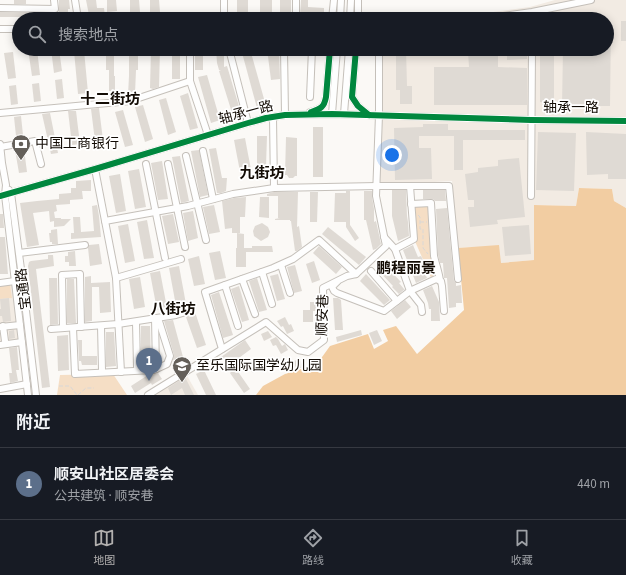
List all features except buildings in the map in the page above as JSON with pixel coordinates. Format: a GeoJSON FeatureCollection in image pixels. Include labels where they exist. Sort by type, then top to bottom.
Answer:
{"type":"FeatureCollection","features":[{"type":"Feature","properties":{"kind":"street"},"geometry":{"type":"LineString","coordinates":[[0,8],[55,9],[54,0]]}},
{"type":"Feature","properties":{"kind":"street"},"geometry":{"type":"LineString","coordinates":[[75,0],[77,12]]}},
{"type":"Feature","properties":{"kind":"street"},"geometry":{"type":"LineString","coordinates":[[224,0],[224,12]]}},
{"type":"Feature","properties":{"kind":"street"},"geometry":{"type":"LineString","coordinates":[[296,0],[296,12]]}},
{"type":"Feature","properties":{"kind":"street"},"geometry":{"type":"LineString","coordinates":[[333,12],[334,0]]}},
{"type":"Feature","properties":{"kind":"street"},"geometry":{"type":"LineString","coordinates":[[341,12],[342,0]]}},
{"type":"Feature","properties":{"kind":"street"},"geometry":{"type":"LineString","coordinates":[[350,12],[351,0]]}},
{"type":"Feature","properties":{"kind":"street"},"geometry":{"type":"LineString","coordinates":[[358,0],[358,12]]}},
{"type":"Feature","properties":{"kind":"street"},"geometry":{"type":"LineString","coordinates":[[547,12],[591,0]]}},
{"type":"Feature","properties":{"kind":"street"},"geometry":{"type":"LineString","coordinates":[[0,30],[12,30]]}},
{"type":"Feature","properties":{"kind":"street"},"geometry":{"type":"LineString","coordinates":[[190,56],[190,80],[208,135]]}},
{"type":"Feature","properties":{"kind":"street"},"geometry":{"type":"LineString","coordinates":[[231,56],[248,123]]}},
{"type":"Feature","properties":{"kind":"street"},"geometry":{"type":"LineString","coordinates":[[284,56],[285,115]]}},
{"type":"Feature","properties":{"kind":"street"},"geometry":{"type":"LineString","coordinates":[[310,97],[312,56]]}},
{"type":"Feature","properties":{"kind":"street"},"geometry":{"type":"LineString","coordinates":[[302,115],[320,109],[325,104],[329,56]]}},
{"type":"Feature","properties":{"kind":"street"},"geometry":{"type":"LineString","coordinates":[[332,114],[336,56]]}},
{"type":"Feature","properties":{"kind":"street"},"geometry":{"type":"LineString","coordinates":[[344,114],[348,56]]}},
{"type":"Feature","properties":{"kind":"street"},"geometry":{"type":"LineString","coordinates":[[355,56],[352,97],[358,106],[369,115]]}},
{"type":"Feature","properties":{"kind":"street"},"geometry":{"type":"LineString","coordinates":[[380,56],[376,196],[384,237],[395,249],[410,291],[421,305],[422,312]]}},
{"type":"Feature","properties":{"kind":"street"},"geometry":{"type":"LineString","coordinates":[[531,196],[532,56]]}},
{"type":"Feature","properties":{"kind":"street"},"geometry":{"type":"LineString","coordinates":[[0,113],[130,101],[190,80]]}},
{"type":"Feature","properties":{"kind":"street","name":"轴承一路"},"geometry":{"type":"LineString","coordinates":[[2,196],[248,123],[285,115],[344,114],[531,120],[626,121]]}},
{"type":"Feature","properties":{"kind":"street"},"geometry":{"type":"LineString","coordinates":[[273,117],[274,188]]}},
{"type":"Feature","properties":{"kind":"street"},"geometry":{"type":"LineString","coordinates":[[0,147],[35,141],[41,164]]}},
{"type":"Feature","properties":{"kind":"street","name":"宝通路"},"geometry":{"type":"LineString","coordinates":[[0,144],[6,186],[11,193],[36,395]]}},
{"type":"Feature","properties":{"kind":"street"},"geometry":{"type":"LineString","coordinates":[[203,151],[213,199]]}},
{"type":"Feature","properties":{"kind":"street"},"geometry":{"type":"LineString","coordinates":[[186,156],[206,240]]}},
{"type":"Feature","properties":{"kind":"street"},"geometry":{"type":"LineString","coordinates":[[146,164],[165,258]]}},
{"type":"Feature","properties":{"kind":"street"},"geometry":{"type":"LineString","coordinates":[[168,164],[185,247]]}},
{"type":"Feature","properties":{"kind":"street"},"geometry":{"type":"LineString","coordinates":[[95,169],[116,278],[121,372]]}},
{"type":"Feature","properties":{"kind":"street","name":"宝通路"},"geometry":{"type":"LineString","coordinates":[[6,186],[2,196],[15,281],[28,395]]}},
{"type":"Feature","properties":{"kind":"street"},"geometry":{"type":"LineString","coordinates":[[395,249],[414,239],[415,204],[410,186]]}},
{"type":"Feature","properties":{"kind":"street"},"geometry":{"type":"LineString","coordinates":[[105,221],[177,208],[233,194],[274,188],[449,186],[458,279]]}},
{"type":"Feature","properties":{"kind":"street"},"geometry":{"type":"LineString","coordinates":[[415,204],[431,203],[434,256],[442,286],[444,311]]}},
{"type":"Feature","properties":{"kind":"street","name":"顺安巷"},"geometry":{"type":"LineString","coordinates":[[148,395],[266,322],[298,350],[308,352],[324,340],[323,288],[347,276],[356,274],[386,246],[384,237]]}},
{"type":"Feature","properties":{"kind":"street"},"geometry":{"type":"LineString","coordinates":[[222,349],[205,292],[281,265],[293,259],[319,240],[356,274]]}},
{"type":"Feature","properties":{"kind":"street"},"geometry":{"type":"LineString","coordinates":[[19,253],[85,245]]}},
{"type":"Feature","properties":{"kind":"street"},"geometry":{"type":"LineString","coordinates":[[116,278],[181,259]]}},
{"type":"Feature","properties":{"kind":"street"},"geometry":{"type":"LineString","coordinates":[[281,265],[290,293]]}},
{"type":"Feature","properties":{"kind":"street"},"geometry":{"type":"LineString","coordinates":[[371,271],[397,301]]}},
{"type":"Feature","properties":{"kind":"street"},"geometry":{"type":"LineString","coordinates":[[262,272],[272,304]]}},
{"type":"Feature","properties":{"kind":"street"},"geometry":{"type":"LineString","coordinates":[[63,328],[62,276],[80,274],[81,327]]}},
{"type":"Feature","properties":{"kind":"street"},"geometry":{"type":"LineString","coordinates":[[242,279],[255,314]]}},
{"type":"Feature","properties":{"kind":"street"},"geometry":{"type":"LineString","coordinates":[[340,279],[332,288],[334,291],[384,311],[410,291],[436,279],[440,281]]}},
{"type":"Feature","properties":{"kind":"street"},"geometry":{"type":"LineString","coordinates":[[0,283],[15,281]]}},
{"type":"Feature","properties":{"kind":"street"},"geometry":{"type":"LineString","coordinates":[[225,285],[238,326]]}},
{"type":"Feature","properties":{"kind":"street"},"geometry":{"type":"LineString","coordinates":[[51,329],[136,322],[186,312]]}},
{"type":"Feature","properties":{"kind":"street"},"geometry":{"type":"LineString","coordinates":[[156,369],[157,318]]}},
{"type":"Feature","properties":{"kind":"street"},"geometry":{"type":"LineString","coordinates":[[73,328],[75,374],[154,370],[167,364],[170,356],[157,318]]}},
{"type":"Feature","properties":{"kind":"street"},"geometry":{"type":"LineString","coordinates":[[136,322],[137,367]]}},
{"type":"Feature","properties":{"kind":"street"},"geometry":{"type":"LineString","coordinates":[[20,325],[2,327],[2,343],[22,342]]}},
{"type":"Feature","properties":{"kind":"street"},"geometry":{"type":"LineString","coordinates":[[101,326],[102,370]]}},
{"type":"Feature","properties":{"kind":"street"},"geometry":{"type":"LineString","coordinates":[[0,389],[27,384]]}},
{"type":"Feature","properties":{"kind":"path"},"geometry":{"type":"LineString","coordinates":[[415,204],[418,216],[420,217],[420,229],[423,229],[423,248],[430,256]]}},
{"type":"Feature","properties":{"kind":"path"},"geometry":{"type":"LineString","coordinates":[[420,222],[432,222]]}},
{"type":"Feature","properties":{"kind":"path"},"geometry":{"type":"LineString","coordinates":[[59,386],[70,386],[78,395],[86,388],[94,388]]}},
{"type":"Feature","properties":{"kind":"shaded area"},"geometry":{"type":"Polygon","coordinates":[[[555,0],[626,0],[626,208],[614,201],[612,189],[579,188],[576,206],[534,205],[534,260],[501,263],[476,247],[458,248],[452,181],[377,186],[379,56],[614,56],[614,12],[493,12],[530,7],[555,0]]]}},
{"type":"Feature","properties":{"kind":"shaded area"},"geometry":{"type":"Polygon","coordinates":[[[579,188],[612,189],[614,201],[626,208],[626,395],[256,395],[263,386],[285,374],[317,364],[330,346],[368,334],[374,349],[388,341],[383,330],[396,326],[417,354],[464,310],[458,248],[499,245],[501,263],[534,260],[534,205],[576,206],[579,188]]]}},
{"type":"Feature","properties":{"kind":"shaded area"},"geometry":{"type":"Polygon","coordinates":[[[431,203],[440,281],[432,280],[414,239],[411,204],[431,203]]]}},
{"type":"Feature","properties":{"kind":"shaded area"},"geometry":{"type":"Polygon","coordinates":[[[14,282],[20,341],[0,344],[0,284],[14,282]]]}},
{"type":"Feature","properties":{"kind":"shaded area"},"geometry":{"type":"Polygon","coordinates":[[[10,284],[12,298],[0,299],[0,285],[10,284]]]}},
{"type":"Feature","properties":{"kind":"shaded area"},"geometry":{"type":"Polygon","coordinates":[[[113,374],[127,395],[57,395],[60,375],[113,374]]]}},
{"type":"Feature","properties":{"kind":"shaded area","name":"至乐国际国学幼儿园"},"geometry":{"type":"Polygon","coordinates":[[[186,374],[198,395],[156,395],[156,394],[186,374]]]}},
{"type":"Feature","properties":{"kind":"cycle path"},"geometry":{"type":"LineString","coordinates":[[311,112],[321,108],[325,101],[329,56]]}},
{"type":"Feature","properties":{"kind":"cycle path"},"geometry":{"type":"LineString","coordinates":[[355,56],[352,97],[358,106],[369,115]]}},
{"type":"Feature","properties":{"kind":"cycle path"},"geometry":{"type":"LineString","coordinates":[[0,196],[248,123],[285,115],[332,114],[531,120],[626,121]]}},
{"type":"Feature","properties":{"kind":"place","name":"中国工商银行"},"geometry":{"type":"Point","coordinates":[21,161]}},
{"type":"Feature","properties":{"kind":"place","name":"顺安山社区居委会"},"geometry":{"type":"Point","coordinates":[149,381]}},
{"type":"Feature","properties":{"kind":"place","name":"至乐国际国学幼儿园"},"geometry":{"type":"Point","coordinates":[182,383]}},
{"type":"Feature","properties":{"kind":"district","name":"十二街坊"},"geometry":{"type":"Point","coordinates":[110,99]}},
{"type":"Feature","properties":{"kind":"district","name":"九街坊"},"geometry":{"type":"Point","coordinates":[262,173]}},
{"type":"Feature","properties":{"kind":"district","name":"鹏程丽景"},"geometry":{"type":"Point","coordinates":[406,268]}},
{"type":"Feature","properties":{"kind":"district","name":"八街坊"},"geometry":{"type":"Point","coordinates":[173,309]}}]}
